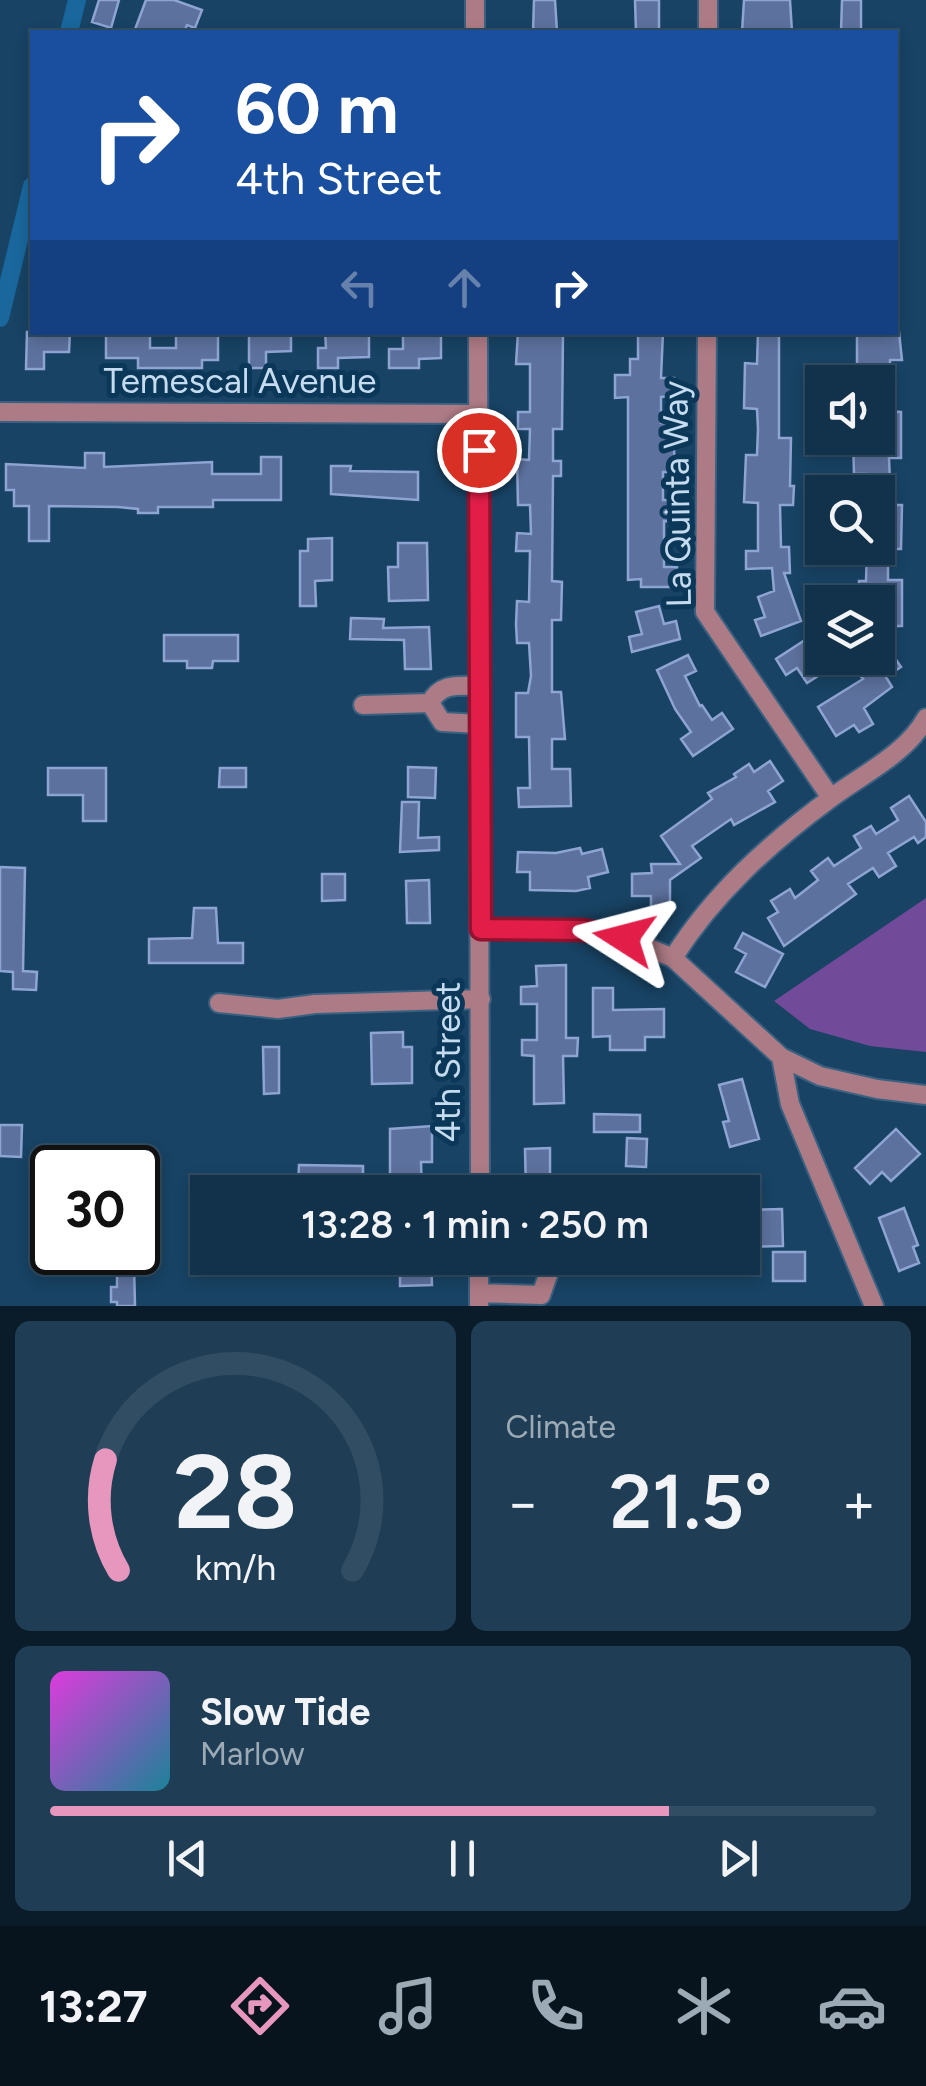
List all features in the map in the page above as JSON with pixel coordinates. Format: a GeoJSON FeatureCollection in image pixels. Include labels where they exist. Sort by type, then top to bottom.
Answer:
{"type":"FeatureCollection","features":[{"type":"Feature","properties":{"kind":"street"},"geometry":{"type":"LineString","coordinates":[[475,30],[476,0]]}},
{"type":"Feature","properties":{"kind":"street"},"geometry":{"type":"LineString","coordinates":[[708,0],[708,30]]}},
{"type":"Feature","properties":{"kind":"street","name":"4th Street"},"geometry":{"type":"LineString","coordinates":[[478,335],[480,1175]]}},
{"type":"Feature","properties":{"kind":"street","name":"La Quinta Way"},"geometry":{"type":"LineString","coordinates":[[706,335],[705,612],[831,798]]}},
{"type":"Feature","properties":{"kind":"street","name":"Temescal Avenue"},"geometry":{"type":"LineString","coordinates":[[0,412],[479,414]]}},
{"type":"Feature","properties":{"kind":"street"},"geometry":{"type":"LineString","coordinates":[[430,703],[436,692],[446,686],[480,686]]}},
{"type":"Feature","properties":{"kind":"street"},"geometry":{"type":"LineString","coordinates":[[363,705],[430,703]]}},
{"type":"Feature","properties":{"kind":"street"},"geometry":{"type":"LineString","coordinates":[[430,703],[442,722],[480,724]]}},
{"type":"Feature","properties":{"kind":"street"},"geometry":{"type":"LineString","coordinates":[[672,958],[726,886],[831,798],[897,752],[926,718]]}},
{"type":"Feature","properties":{"kind":"street"},"geometry":{"type":"LineString","coordinates":[[481,929],[583,930],[624,938],[672,958],[782,1058],[820,1076],[926,1095]]}},
{"type":"Feature","properties":{"kind":"street"},"geometry":{"type":"LineString","coordinates":[[219,1004],[278,1009],[315,1004],[481,999]]}},
{"type":"Feature","properties":{"kind":"street"},"geometry":{"type":"LineString","coordinates":[[782,1058],[790,1104],[874,1306]]}},
{"type":"Feature","properties":{"kind":"street"},"geometry":{"type":"LineString","coordinates":[[480,1275],[479,1300],[541,1295],[548,1275]]}},
{"type":"Feature","properties":{"kind":"shaded area"},"geometry":{"type":"Polygon","coordinates":[[[926,898],[926,1052],[870,1046],[810,1029],[774,1001],[926,898]]]}},
{"type":"Feature","properties":{"kind":"building"},"geometry":{"type":"Polygon","coordinates":[[[99,0],[119,0],[111,28],[92,22],[99,0]]]}},
{"type":"Feature","properties":{"kind":"building"},"geometry":{"type":"Polygon","coordinates":[[[146,0],[174,0],[202,10],[195,28],[187,25],[185,30],[135,30],[146,0]]]}},
{"type":"Feature","properties":{"kind":"building"},"geometry":{"type":"Polygon","coordinates":[[[534,0],[555,0],[557,30],[533,30],[534,0]]]}},
{"type":"Feature","properties":{"kind":"building"},"geometry":{"type":"Polygon","coordinates":[[[635,0],[659,0],[659,30],[636,30],[635,0]]]}},
{"type":"Feature","properties":{"kind":"building"},"geometry":{"type":"Polygon","coordinates":[[[744,0],[790,0],[792,30],[742,30],[744,0]]]}},
{"type":"Feature","properties":{"kind":"building"},"geometry":{"type":"Polygon","coordinates":[[[842,0],[861,0],[861,30],[841,30],[842,0]]]}},
{"type":"Feature","properties":{"kind":"building"},"geometry":{"type":"Polygon","coordinates":[[[27,332],[70,335],[69,352],[44,352],[44,369],[26,369],[27,332]]]}},
{"type":"Feature","properties":{"kind":"building"},"geometry":{"type":"Polygon","coordinates":[[[899,332],[902,360],[890,360],[890,365],[857,365],[857,335],[899,332]]]}},
{"type":"Feature","properties":{"kind":"building"},"geometry":{"type":"Polygon","coordinates":[[[106,335],[150,335],[150,348],[176,348],[176,335],[218,335],[218,360],[202,360],[202,368],[138,368],[138,358],[106,358],[106,335]]]}},
{"type":"Feature","properties":{"kind":"building"},"geometry":{"type":"Polygon","coordinates":[[[249,335],[291,335],[291,351],[266,352],[266,368],[249,368],[249,335]]]}},
{"type":"Feature","properties":{"kind":"building"},"geometry":{"type":"Polygon","coordinates":[[[325,335],[369,335],[369,357],[338,358],[338,368],[318,368],[318,348],[326,348],[325,335]]]}},
{"type":"Feature","properties":{"kind":"building"},"geometry":{"type":"Polygon","coordinates":[[[403,335],[441,335],[441,358],[419,359],[419,368],[389,368],[389,349],[403,349],[403,335]]]}},
{"type":"Feature","properties":{"kind":"building"},"geometry":{"type":"Polygon","coordinates":[[[518,335],[563,335],[562,429],[553,429],[553,461],[561,461],[561,476],[553,476],[552,581],[562,582],[561,620],[552,620],[552,692],[561,692],[565,739],[552,739],[552,769],[570,769],[571,806],[519,807],[518,788],[530,788],[529,737],[516,737],[516,693],[528,693],[531,676],[529,643],[517,643],[516,624],[517,601],[529,602],[530,551],[516,551],[517,533],[531,534],[530,505],[518,505],[517,459],[529,460],[530,429],[518,429],[518,412],[530,412],[530,364],[516,364],[518,335]]]}},
{"type":"Feature","properties":{"kind":"building"},"geometry":{"type":"Polygon","coordinates":[[[638,335],[663,335],[661,378],[674,378],[675,396],[661,397],[661,423],[673,423],[675,472],[663,472],[663,500],[674,500],[673,522],[664,521],[664,567],[677,567],[678,587],[641,587],[641,579],[628,580],[628,397],[615,398],[615,375],[630,375],[630,359],[638,359],[638,335]]]}},
{"type":"Feature","properties":{"kind":"building"},"geometry":{"type":"Polygon","coordinates":[[[758,335],[779,335],[779,438],[791,438],[790,486],[794,486],[793,505],[780,505],[781,547],[789,547],[790,573],[784,573],[801,621],[761,636],[755,620],[765,617],[758,597],[774,591],[772,568],[746,569],[746,551],[758,551],[758,503],[744,502],[746,455],[757,455],[758,429],[757,409],[744,408],[745,363],[757,364],[758,335]]]}},
{"type":"Feature","properties":{"kind":"building"},"geometry":{"type":"Polygon","coordinates":[[[895,412],[901,412],[901,458],[889,458],[890,475],[854,474],[853,455],[895,455],[895,412]]]}},
{"type":"Feature","properties":{"kind":"building"},"geometry":{"type":"Polygon","coordinates":[[[85,453],[104,453],[104,467],[212,462],[212,474],[261,474],[261,457],[281,457],[281,500],[213,500],[213,507],[158,507],[158,513],[118,507],[49,506],[49,541],[29,541],[29,506],[14,506],[14,490],[6,490],[6,464],[85,468],[85,453]]]}},
{"type":"Feature","properties":{"kind":"building"},"geometry":{"type":"Polygon","coordinates":[[[331,466],[351,466],[350,471],[418,472],[418,500],[331,494],[331,466]]]}},
{"type":"Feature","properties":{"kind":"building"},"geometry":{"type":"Polygon","coordinates":[[[895,505],[902,505],[901,549],[895,549],[895,505]]]}},
{"type":"Feature","properties":{"kind":"building"},"geometry":{"type":"Polygon","coordinates":[[[332,538],[332,580],[315,581],[316,606],[300,606],[300,551],[308,551],[308,539],[332,538]]]}},
{"type":"Feature","properties":{"kind":"building"},"geometry":{"type":"Polygon","coordinates":[[[398,543],[427,543],[428,600],[389,601],[388,567],[398,567],[398,543]]]}},
{"type":"Feature","properties":{"kind":"building"},"geometry":{"type":"Polygon","coordinates":[[[866,565],[888,565],[888,580],[902,580],[902,626],[895,626],[895,585],[859,585],[859,581],[866,581],[866,565]]]}},
{"type":"Feature","properties":{"kind":"building"},"geometry":{"type":"Polygon","coordinates":[[[659,606],[664,624],[676,621],[680,639],[632,652],[629,637],[642,634],[636,612],[659,606]]]}},
{"type":"Feature","properties":{"kind":"building"},"geometry":{"type":"Polygon","coordinates":[[[351,618],[384,619],[383,628],[429,627],[431,669],[405,669],[404,640],[350,639],[351,618]]]}},
{"type":"Feature","properties":{"kind":"building"},"geometry":{"type":"Polygon","coordinates":[[[164,635],[238,635],[238,661],[213,661],[212,668],[187,668],[187,661],[164,661],[164,635]]]}},
{"type":"Feature","properties":{"kind":"building"},"geometry":{"type":"Polygon","coordinates":[[[805,640],[805,675],[820,675],[807,683],[797,668],[786,675],[776,659],[805,640]]]}},
{"type":"Feature","properties":{"kind":"building"},"geometry":{"type":"Polygon","coordinates":[[[688,655],[696,671],[685,676],[700,706],[712,720],[722,713],[733,729],[693,756],[681,739],[691,732],[657,670],[688,655]]]}},
{"type":"Feature","properties":{"kind":"building"},"geometry":{"type":"Polygon","coordinates":[[[860,675],[889,675],[886,677],[892,687],[864,708],[873,724],[859,732],[854,725],[836,736],[818,707],[863,679],[860,675]]]}},
{"type":"Feature","properties":{"kind":"building"},"geometry":{"type":"Polygon","coordinates":[[[770,761],[783,781],[768,791],[775,802],[734,825],[731,819],[692,846],[701,858],[670,880],[670,908],[651,908],[651,896],[632,896],[632,874],[652,873],[651,864],[680,864],[661,836],[712,799],[708,793],[736,777],[734,774],[749,764],[754,772],[770,761]]]}},
{"type":"Feature","properties":{"kind":"building"},"geometry":{"type":"Polygon","coordinates":[[[408,767],[436,768],[435,798],[408,797],[408,767]]]}},
{"type":"Feature","properties":{"kind":"building"},"geometry":{"type":"Polygon","coordinates":[[[48,768],[106,768],[106,821],[83,821],[83,795],[48,795],[48,768]]]}},
{"type":"Feature","properties":{"kind":"building"},"geometry":{"type":"Polygon","coordinates":[[[220,768],[246,768],[246,787],[219,787],[220,768]]]}},
{"type":"Feature","properties":{"kind":"building"},"geometry":{"type":"Polygon","coordinates":[[[909,796],[926,822],[926,837],[918,843],[914,837],[888,853],[896,866],[879,877],[873,868],[848,884],[856,894],[784,946],[768,918],[778,912],[771,901],[790,889],[795,898],[818,880],[811,871],[828,858],[834,866],[861,848],[854,836],[871,826],[876,834],[898,820],[891,808],[909,796]]]}},
{"type":"Feature","properties":{"kind":"building"},"geometry":{"type":"Polygon","coordinates":[[[402,802],[419,802],[418,838],[439,837],[439,850],[400,852],[402,802]]]}},
{"type":"Feature","properties":{"kind":"building"},"geometry":{"type":"Polygon","coordinates":[[[580,848],[582,854],[602,849],[608,872],[588,877],[590,888],[530,890],[530,872],[517,872],[518,852],[556,853],[580,848]]]}},
{"type":"Feature","properties":{"kind":"building"},"geometry":{"type":"Polygon","coordinates":[[[0,867],[25,868],[23,971],[37,972],[36,990],[13,989],[13,972],[0,971],[0,867]]]}},
{"type":"Feature","properties":{"kind":"building"},"geometry":{"type":"Polygon","coordinates":[[[322,874],[345,874],[345,900],[322,901],[322,874]]]}},
{"type":"Feature","properties":{"kind":"building"},"geometry":{"type":"Polygon","coordinates":[[[429,880],[430,923],[407,923],[406,881],[429,880]]]}},
{"type":"Feature","properties":{"kind":"building"},"geometry":{"type":"Polygon","coordinates":[[[194,908],[216,908],[218,943],[243,943],[243,963],[149,963],[149,939],[192,938],[194,908]]]}},
{"type":"Feature","properties":{"kind":"building"},"geometry":{"type":"Polygon","coordinates":[[[743,933],[783,954],[765,987],[736,972],[746,954],[735,948],[743,933]]]}},
{"type":"Feature","properties":{"kind":"building"},"geometry":{"type":"Polygon","coordinates":[[[566,965],[566,1038],[578,1038],[577,1056],[563,1056],[564,1103],[534,1104],[534,1056],[522,1055],[522,1040],[537,1040],[537,1004],[521,1004],[521,987],[537,986],[536,966],[566,965]]]}},
{"type":"Feature","properties":{"kind":"building"},"geometry":{"type":"Polygon","coordinates":[[[593,988],[613,988],[613,1010],[664,1009],[664,1037],[645,1037],[645,1050],[610,1050],[610,1036],[593,1037],[593,988]]]}},
{"type":"Feature","properties":{"kind":"building"},"geometry":{"type":"Polygon","coordinates":[[[403,1032],[403,1047],[412,1047],[412,1083],[372,1084],[371,1033],[403,1032]]]}},
{"type":"Feature","properties":{"kind":"building"},"geometry":{"type":"Polygon","coordinates":[[[263,1047],[279,1047],[279,1093],[264,1094],[263,1047]]]}},
{"type":"Feature","properties":{"kind":"building"},"geometry":{"type":"Polygon","coordinates":[[[742,1079],[759,1139],[730,1147],[723,1122],[729,1121],[719,1085],[742,1079]]]}},
{"type":"Feature","properties":{"kind":"building"},"geometry":{"type":"Polygon","coordinates":[[[594,1114],[640,1115],[640,1132],[594,1132],[594,1114]]]}},
{"type":"Feature","properties":{"kind":"building"},"geometry":{"type":"Polygon","coordinates":[[[0,1125],[22,1125],[21,1157],[0,1156],[0,1125]]]}},
{"type":"Feature","properties":{"kind":"building"},"geometry":{"type":"Polygon","coordinates":[[[432,1126],[432,1162],[421,1162],[421,1175],[390,1175],[390,1129],[432,1126]]]}},
{"type":"Feature","properties":{"kind":"building"},"geometry":{"type":"Polygon","coordinates":[[[896,1129],[920,1154],[891,1181],[882,1172],[870,1184],[855,1168],[896,1129]]]}},
{"type":"Feature","properties":{"kind":"building"},"geometry":{"type":"Polygon","coordinates":[[[627,1138],[647,1139],[646,1167],[626,1166],[627,1138]]]}},
{"type":"Feature","properties":{"kind":"building"},"geometry":{"type":"Polygon","coordinates":[[[550,1148],[550,1175],[526,1175],[525,1149],[550,1148]]]}},
{"type":"Feature","properties":{"kind":"building"},"geometry":{"type":"Polygon","coordinates":[[[299,1165],[363,1166],[363,1175],[298,1175],[299,1165]]]}},
{"type":"Feature","properties":{"kind":"building"},"geometry":{"type":"Polygon","coordinates":[[[904,1208],[918,1245],[913,1247],[919,1263],[899,1271],[879,1218],[904,1208]]]}},
{"type":"Feature","properties":{"kind":"building"},"geometry":{"type":"Polygon","coordinates":[[[782,1209],[783,1246],[760,1247],[760,1210],[782,1209]]]}},
{"type":"Feature","properties":{"kind":"building"},"geometry":{"type":"Polygon","coordinates":[[[773,1252],[805,1252],[805,1281],[773,1281],[773,1252]]]}},
{"type":"Feature","properties":{"kind":"building"},"geometry":{"type":"Polygon","coordinates":[[[117,1275],[134,1275],[135,1306],[111,1302],[111,1287],[117,1287],[117,1275]]]}},
{"type":"Feature","properties":{"kind":"building"},"geometry":{"type":"Polygon","coordinates":[[[400,1275],[432,1275],[432,1285],[400,1286],[400,1275]]]}},
{"type":"Feature","properties":{"kind":"waterway"},"geometry":{"type":"LineString","coordinates":[[70,30],[77,0]]}},
{"type":"Feature","properties":{"kind":"waterway"},"geometry":{"type":"LineString","coordinates":[[0,318],[30,194]]}},
{"type":"Feature","properties":{"kind":"route"},"geometry":{"type":"LineString","coordinates":[[479,450],[481,929],[583,930],[624,938]]}}]}
